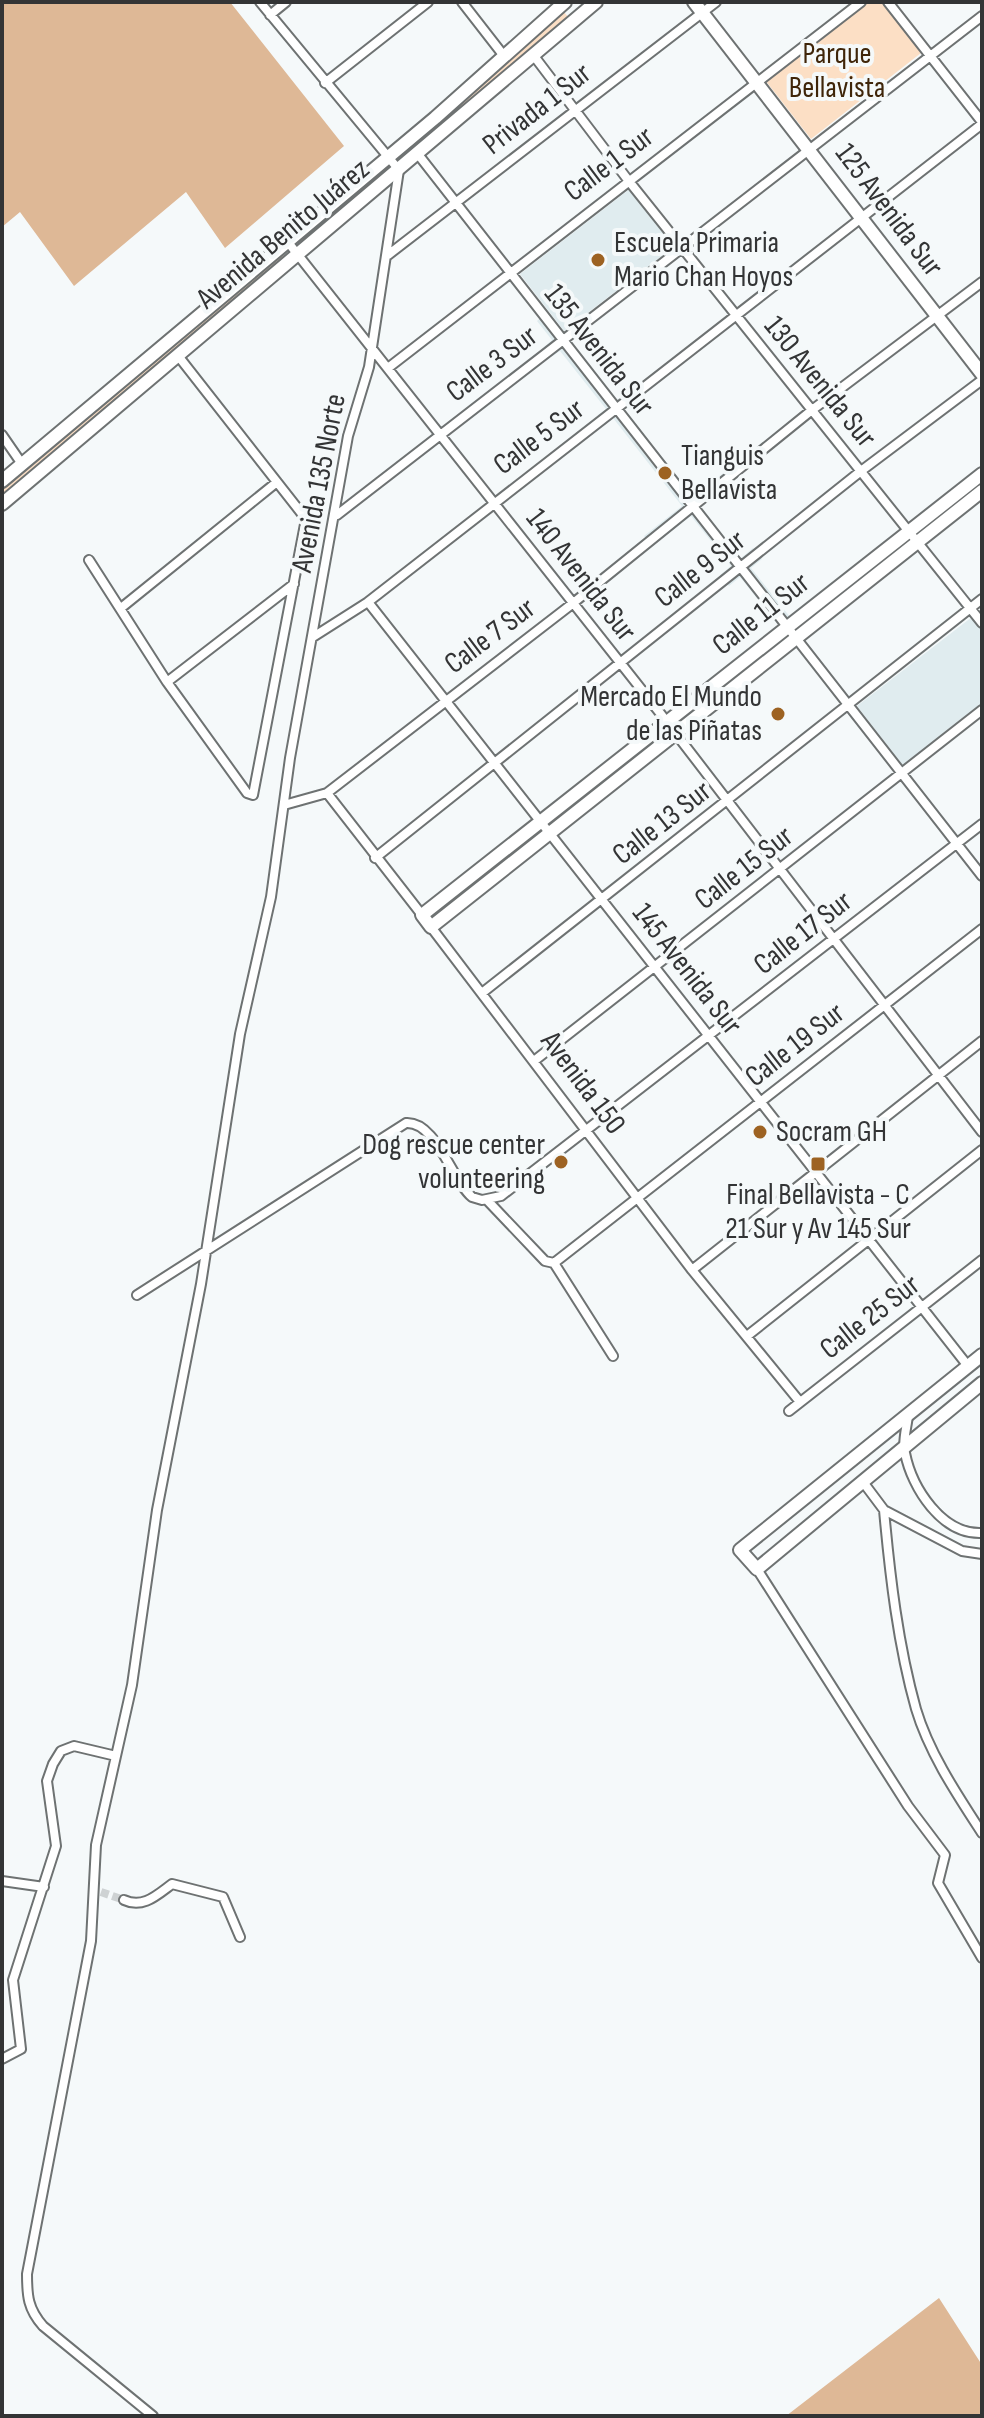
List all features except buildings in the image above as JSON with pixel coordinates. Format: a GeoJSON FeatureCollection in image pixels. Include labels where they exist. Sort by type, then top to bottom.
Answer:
{"type":"FeatureCollection","features":[{"type":"Feature","properties":{"kind":"main road","name":"Avenida Benito Juárez"},"geometry":{"type":"LineString","coordinates":[[2,481],[566,2]]}},
{"type":"Feature","properties":{"kind":"main road"},"geometry":{"type":"LineString","coordinates":[[566,2],[569,11],[579,17]]}},
{"type":"Feature","properties":{"kind":"main road","name":"Avenida Benito Juárez"},"geometry":{"type":"LineString","coordinates":[[2,504],[596,2]]}},
{"type":"Feature","properties":{"kind":"main road","name":"125 Avenida Sur"},"geometry":{"type":"LineString","coordinates":[[698,7],[982,377]]}},
{"type":"Feature","properties":{"kind":"main road","name":"Calle 11 Sur"},"geometry":{"type":"LineString","coordinates":[[431,927],[667,722],[793,630],[913,535],[982,474]]}},
{"type":"Feature","properties":{"kind":"main road","name":"Calle 11 Sur"},"geometry":{"type":"LineString","coordinates":[[913,535],[982,491]]}},
{"type":"Feature","properties":{"kind":"main road","name":"Calle 11 Sur"},"geometry":{"type":"LineString","coordinates":[[422,915],[675,733],[793,630]]}},
{"type":"Feature","properties":{"kind":"main road","name":"Avenida 150"},"geometry":{"type":"LineString","coordinates":[[422,915],[431,927]]}},
{"type":"Feature","properties":{"kind":"main road"},"geometry":{"type":"LineString","coordinates":[[982,1355],[740,1550],[757,1569],[982,1383]]}},
{"type":"Feature","properties":{"kind":"street"},"geometry":{"type":"LineString","coordinates":[[260,2],[399,170]]}},
{"type":"Feature","properties":{"kind":"street"},"geometry":{"type":"LineString","coordinates":[[270,15],[286,2]]}},
{"type":"Feature","properties":{"kind":"street"},"geometry":{"type":"LineString","coordinates":[[325,83],[428,2]]}},
{"type":"Feature","properties":{"kind":"street"},"geometry":{"type":"LineString","coordinates":[[462,2],[504,56]]}},
{"type":"Feature","properties":{"kind":"street","name":"Privada 1 Sur"},"geometry":{"type":"LineString","coordinates":[[388,255],[576,109],[698,7],[716,2]]}},
{"type":"Feature","properties":{"kind":"street","name":"Calle 1 Sur"},"geometry":{"type":"LineString","coordinates":[[388,368],[861,2]]}},
{"type":"Feature","properties":{"kind":"street"},"geometry":{"type":"LineString","coordinates":[[888,2],[982,123]]}},
{"type":"Feature","properties":{"kind":"street","name":"Calle 3 Sur"},"geometry":{"type":"LineString","coordinates":[[336,516],[439,433],[811,151],[982,16]]}},
{"type":"Feature","properties":{"kind":"street","name":"130 Avenida Sur"},"geometry":{"type":"LineString","coordinates":[[534,56],[628,180],[982,623]]}},
{"type":"Feature","properties":{"kind":"street","name":"Calle 5 Sur"},"geometry":{"type":"LineString","coordinates":[[313,637],[368,602],[982,123]]}},
{"type":"Feature","properties":{"kind":"street","name":"135 Avenida Sur"},"geometry":{"type":"LineString","coordinates":[[417,153],[614,409],[852,705],[982,876]]}},
{"type":"Feature","properties":{"kind":"street","name":"Avenida 135 Norte"},"geometry":{"type":"LineString","coordinates":[[153,2416],[43,2326],[27,2299],[27,2274],[91,1941],[97,1891],[96,1845],[132,1685],[157,1510],[207,1248],[240,1034],[271,897],[348,436],[373,348],[399,170]]}},
{"type":"Feature","properties":{"kind":"street","name":"140 Avenida Sur"},"geometry":{"type":"LineString","coordinates":[[287,241],[621,663],[982,1132]]}},
{"type":"Feature","properties":{"kind":"street","name":"Calle 7 Sur"},"geometry":{"type":"LineString","coordinates":[[284,805],[327,793],[572,604],[812,410],[982,282]]}},
{"type":"Feature","properties":{"kind":"street"},"geometry":{"type":"LineString","coordinates":[[89,560],[167,682],[247,793],[253,795],[306,519],[179,357]]}},
{"type":"Feature","properties":{"kind":"street","name":"Calle 9 Sur"},"geometry":{"type":"LineString","coordinates":[[375,858],[494,760],[982,377]]}},
{"type":"Feature","properties":{"kind":"street"},"geometry":{"type":"LineString","coordinates":[[2,435],[22,464]]}},
{"type":"Feature","properties":{"kind":"street"},"geometry":{"type":"LineString","coordinates":[[121,608],[277,482]]}},
{"type":"Feature","properties":{"kind":"street"},"geometry":{"type":"LineString","coordinates":[[167,682],[294,584]]}},
{"type":"Feature","properties":{"kind":"street","name":"Calle 13 Sur"},"geometry":{"type":"LineString","coordinates":[[482,993],[852,705],[982,599]]}},
{"type":"Feature","properties":{"kind":"street","name":"145 Avenida Sur"},"geometry":{"type":"LineString","coordinates":[[368,602],[656,967],[814,1174],[968,1366]]}},
{"type":"Feature","properties":{"kind":"street","name":"Calle 15 Sur"},"geometry":{"type":"LineString","coordinates":[[534,1061],[982,710]]}},
{"type":"Feature","properties":{"kind":"street","name":"Avenida 150"},"geometry":{"type":"LineString","coordinates":[[327,793],[422,915]]}},
{"type":"Feature","properties":{"kind":"street","name":"Calle 17 Sur"},"geometry":{"type":"LineString","coordinates":[[487,1200],[501,1196],[586,1132],[982,824]]}},
{"type":"Feature","properties":{"kind":"street","name":"Avenida 150"},"geometry":{"type":"LineString","coordinates":[[431,927],[692,1270],[800,1402]]}},
{"type":"Feature","properties":{"kind":"street","name":"Calle 19 Sur"},"geometry":{"type":"LineString","coordinates":[[639,1199],[982,929]]}},
{"type":"Feature","properties":{"kind":"street"},"geometry":{"type":"LineString","coordinates":[[692,1270],[982,1041]]}},
{"type":"Feature","properties":{"kind":"street"},"geometry":{"type":"LineString","coordinates":[[137,1295],[406,1123],[416,1123],[427,1132],[467,1194],[476,1200],[487,1200],[545,1261],[554,1263],[613,1356]]}},
{"type":"Feature","properties":{"kind":"street"},"geometry":{"type":"LineString","coordinates":[[747,1336],[982,1150]]}},
{"type":"Feature","properties":{"kind":"street"},"geometry":{"type":"LineString","coordinates":[[554,1263],[639,1199]]}},
{"type":"Feature","properties":{"kind":"street","name":"Calle 25 Sur"},"geometry":{"type":"LineString","coordinates":[[789,1411],[982,1260]]}},
{"type":"Feature","properties":{"kind":"street"},"geometry":{"type":"LineString","coordinates":[[908,1415],[904,1449],[911,1474],[935,1512],[952,1526],[982,1533]]}},
{"type":"Feature","properties":{"kind":"street"},"geometry":{"type":"LineString","coordinates":[[863,1482],[884,1510],[962,1551],[982,1554]]}},
{"type":"Feature","properties":{"kind":"street"},"geometry":{"type":"LineString","coordinates":[[884,1510],[891,1582],[917,1711],[955,1791],[982,1833]]}},
{"type":"Feature","properties":{"kind":"street"},"geometry":{"type":"LineString","coordinates":[[757,1569],[893,1784],[945,1855],[938,1883],[982,1958]]}},
{"type":"Feature","properties":{"kind":"street"},"geometry":{"type":"LineString","coordinates":[[2,2059],[21,2049],[13,1980],[56,1846],[47,1781],[53,1764],[61,1751],[74,1746],[116,1756]]}},
{"type":"Feature","properties":{"kind":"street"},"geometry":{"type":"LineString","coordinates":[[2,1881],[44,1887]]}},
{"type":"Feature","properties":{"kind":"street"},"geometry":{"type":"LineString","coordinates":[[124,1900],[132,1903],[150,1901],[172,1884],[223,1897],[240,1937]]}},
{"type":"Feature","properties":{"kind":"street"},"geometry":{"type":"LineString","coordinates":[[2,1982],[13,1980]]}},
{"type":"Feature","properties":{"kind":"shaded area"},"geometry":{"type":"Polygon","coordinates":[[[2,2],[230,2],[344,146],[225,248],[186,192],[74,286],[20,212],[2,227],[2,2]]]}},
{"type":"Feature","properties":{"kind":"shaded area","name":"Escuela Primaria Mario Chan Hoyos"},"geometry":{"type":"Polygon","coordinates":[[[631,188],[675,246],[564,331],[520,274],[631,188]]]}},
{"type":"Feature","properties":{"kind":"shaded area","name":"Tianguis Bellavista"},"geometry":{"type":"Polygon","coordinates":[[[547,312],[563,333],[570,328],[576,336],[570,342],[616,400],[625,395],[630,402],[623,408],[693,496],[730,468],[737,478],[701,507],[741,558],[753,548],[762,559],[751,568],[790,617],[779,626],[740,577],[729,586],[720,575],[731,566],[691,516],[652,546],[644,536],[682,506],[613,418],[605,424],[598,415],[606,409],[560,351],[551,357],[544,347],[552,340],[537,321],[547,312]]]}},
{"type":"Feature","properties":{"kind":"shaded area"},"geometry":{"type":"Polygon","coordinates":[[[972,617],[982,630],[982,705],[904,767],[857,706],[972,617]]]}},
{"type":"Feature","properties":{"kind":"shaded area"},"geometry":{"type":"Polygon","coordinates":[[[939,2298],[982,2365],[982,2416],[786,2416],[939,2298]]]}},
{"type":"Feature","properties":{"kind":"green space","name":"Parque Bellavista"},"geometry":{"type":"Polygon","coordinates":[[[867,2],[884,2],[921,53],[811,139],[765,80],[867,2]]]}},
{"type":"Feature","properties":{"kind":"green space"},"geometry":{"type":"Polygon","coordinates":[[[564,12],[569,18],[404,159],[398,154],[564,12]]]}},
{"type":"Feature","properties":{"kind":"green space"},"geometry":{"type":"Polygon","coordinates":[[[386,167],[389,170],[301,244],[299,238],[386,167]]]}},
{"type":"Feature","properties":{"kind":"green space"},"geometry":{"type":"Polygon","coordinates":[[[283,254],[287,257],[2,497],[2,488],[283,254]]]}},
{"type":"Feature","properties":{"kind":"tunnel"},"geometry":{"type":"LineString","coordinates":[[101,1892],[124,1900]]}},
{"type":"Feature","properties":{"kind":"place","name":"Escuela Primaria Mario Chan Hoyos"},"geometry":{"type":"Point","coordinates":[598,260]}},
{"type":"Feature","properties":{"kind":"place","name":"Tianguis Bellavista"},"geometry":{"type":"Point","coordinates":[665,473]}},
{"type":"Feature","properties":{"kind":"place","name":"Mercado El Mundo de las Piñatas"},"geometry":{"type":"Point","coordinates":[778,714]}},
{"type":"Feature","properties":{"kind":"place","name":"Socram GH"},"geometry":{"type":"Point","coordinates":[760,1132]}},
{"type":"Feature","properties":{"kind":"place","name":"Dog rescue center volunteering"},"geometry":{"type":"Point","coordinates":[561,1162]}},
{"type":"Feature","properties":{"kind":"place","name":"Final Bellavista - C 21 Sur y Av 145 Sur"},"geometry":{"type":"Point","coordinates":[818,1164]}}]}
